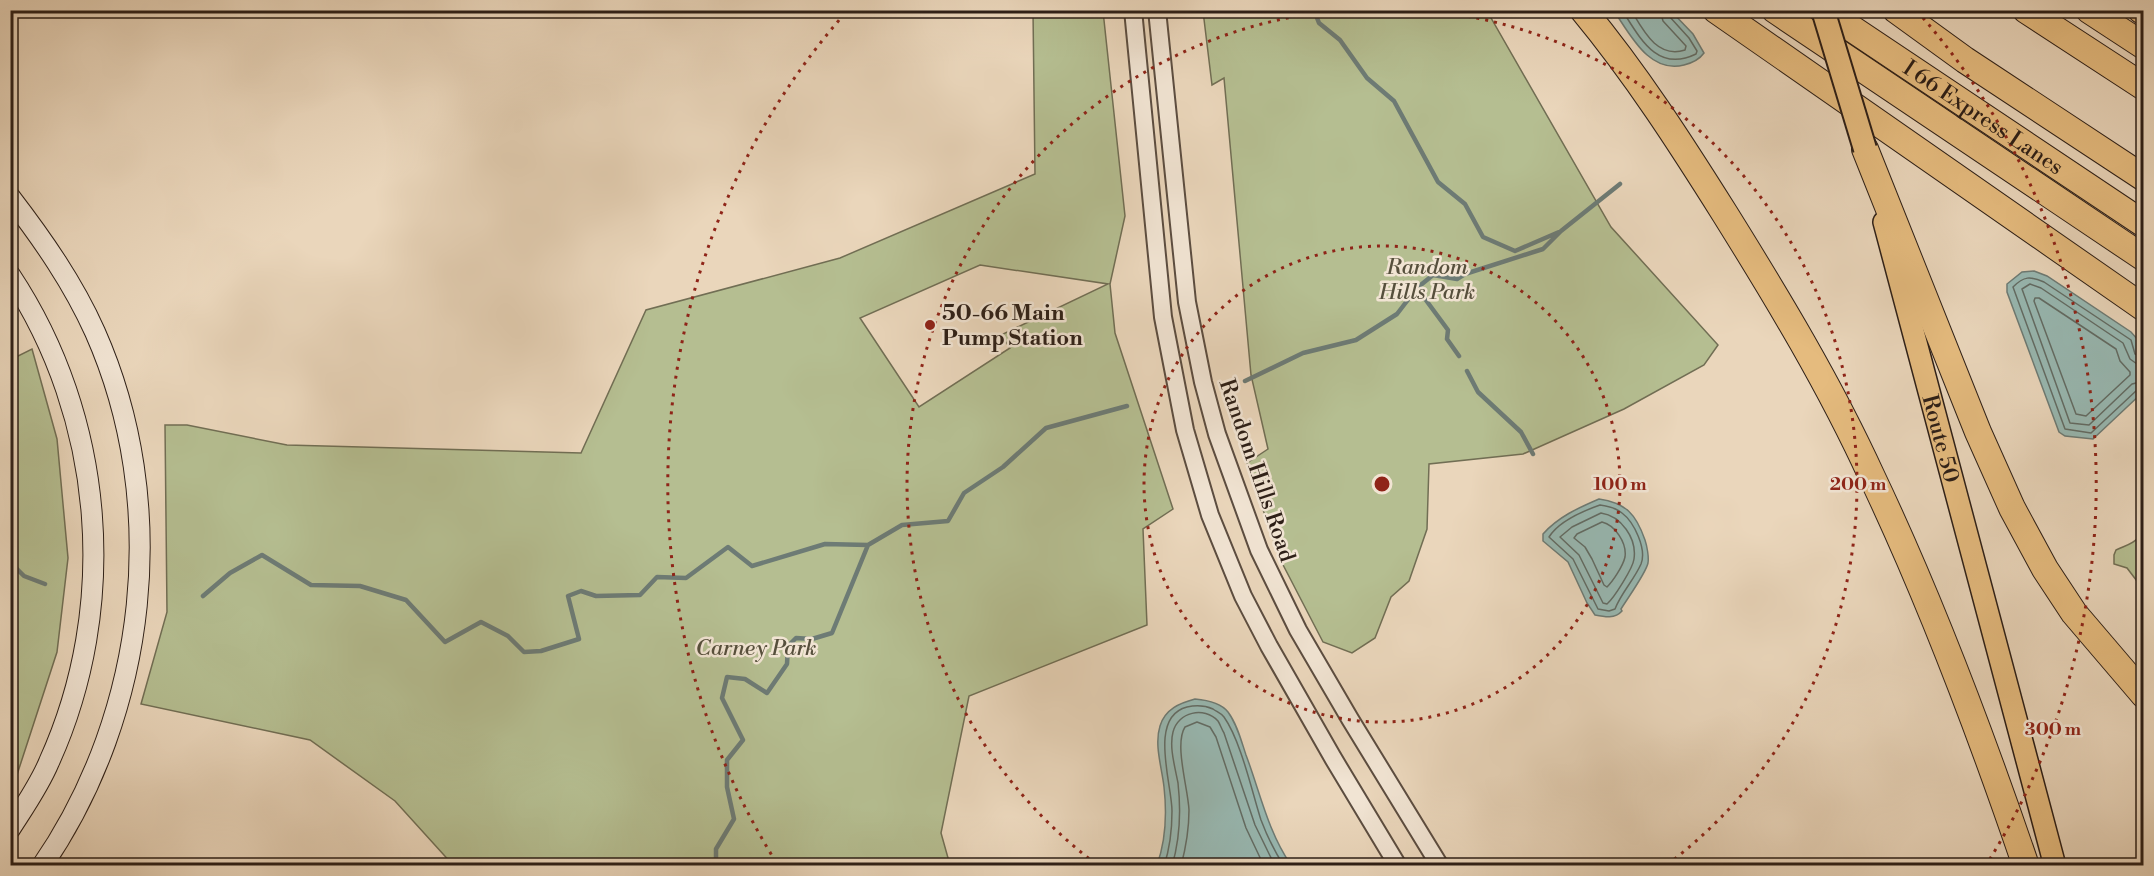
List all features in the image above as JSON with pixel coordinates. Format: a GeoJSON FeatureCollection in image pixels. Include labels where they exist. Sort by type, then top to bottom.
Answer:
{"type":"FeatureCollection","features":[{"type":"Feature","properties":{"kind":"highway"},"geometry":{"type":"LineString","coordinates":[[1583,10],[1678,140],[1781,304],[1833,399],[1871,474],[1927,601],[1987,753],[2026,866]]}},
{"type":"Feature","properties":{"kind":"highway"},"geometry":{"type":"LineString","coordinates":[[1716,10],[2144,308]]}},
{"type":"Feature","properties":{"kind":"highway"},"geometry":{"type":"LineString","coordinates":[[1775,10],[2144,258]]}},
{"type":"Feature","properties":{"kind":"highway","name":"Route 50"},"geometry":{"type":"LineString","coordinates":[[1823,10],[1865,149]]}},
{"type":"Feature","properties":{"kind":"highway","name":"I 66 Express Lanes"},"geometry":{"type":"LineString","coordinates":[[1823,10],[2144,224]]}},
{"type":"Feature","properties":{"kind":"highway"},"geometry":{"type":"LineString","coordinates":[[1896,10],[1965,60],[2144,178]]}},
{"type":"Feature","properties":{"kind":"highway"},"geometry":{"type":"LineString","coordinates":[[2026,10],[2144,87]]}},
{"type":"Feature","properties":{"kind":"highway"},"geometry":{"type":"LineString","coordinates":[[2089,10],[2144,46]]}},
{"type":"Feature","properties":{"kind":"highway"},"geometry":{"type":"LineString","coordinates":[[1865,149],[1978,432],[2012,508],[2045,568],[2074,613],[2144,694]]}},
{"type":"Feature","properties":{"kind":"main road","name":"Route 50"},"geometry":{"type":"LineString","coordinates":[[1865,149],[2055,866]]}},
{"type":"Feature","properties":{"kind":"main road"},"geometry":{"type":"LineString","coordinates":[[10,197],[70,282],[101,346],[126,422],[138,514],[139,557],[136,609],[127,672],[118,708],[104,750],[87,789],[70,822],[42,866]]}},
{"type":"Feature","properties":{"kind":"main road"},"geometry":{"type":"LineString","coordinates":[[10,275],[42,328],[66,387],[83,447],[90,485],[94,529],[91,604],[83,659],[67,717],[33,794],[10,829]]}},
{"type":"Feature","properties":{"kind":"street"},"geometry":{"type":"LineString","coordinates":[[1133,10],[1163,317],[1185,430],[1210,515],[1243,596],[1269,646],[1398,866]]}},
{"type":"Feature","properties":{"kind":"street","name":"Random Hills Road"},"geometry":{"type":"LineString","coordinates":[[1158,10],[1187,302],[1203,382],[1217,434],[1259,550],[1289,613],[1322,673],[1440,866]]}},
{"type":"Feature","properties":{"kind":"green space","name":"Carney Park"},"geometry":{"type":"Polygon","coordinates":[[[1033,11],[1103,11],[1125,216],[1110,284],[1115,333],[1173,509],[1143,529],[1147,625],[969,696],[941,833],[950,865],[453,865],[395,801],[310,740],[141,704],[167,612],[165,425],[187,425],[287,445],[581,453],[646,310],[840,258],[1035,174],[1033,11]],[[980,265],[860,318],[919,407],[1010,348],[1001,335],[1108,284],[980,265]]]}},
{"type":"Feature","properties":{"kind":"green space","name":"Random Hills Park"},"geometry":{"type":"Polygon","coordinates":[[[1203,11],[1487,11],[1611,227],[1718,345],[1704,365],[1624,409],[1523,454],[1429,464],[1427,529],[1409,581],[1391,597],[1375,638],[1352,653],[1323,642],[1280,559],[1247,463],[1268,449],[1251,375],[1224,78],[1212,85],[1203,11]]]}},
{"type":"Feature","properties":{"kind":"green space"},"geometry":{"type":"Polygon","coordinates":[[[32,349],[57,439],[68,558],[57,652],[11,788],[10,360],[32,349]]]}},
{"type":"Feature","properties":{"kind":"green space"},"geometry":{"type":"Polygon","coordinates":[[[2143,519],[2143,589],[2127,568],[2114,564],[2114,555],[2116,550],[2136,540],[2143,519]]]}},
{"type":"Feature","properties":{"kind":"water"},"geometry":{"type":"Polygon","coordinates":[[[1614,11],[1671,11],[1693,34],[1704,53],[1695,61],[1684,65],[1661,64],[1651,58],[1634,41],[1614,11]]]}},
{"type":"Feature","properties":{"kind":"water"},"geometry":{"type":"Polygon","coordinates":[[[2034,271],[2047,276],[2131,332],[2139,341],[2140,350],[2143,351],[2143,392],[2093,439],[2065,436],[2059,432],[2007,292],[2007,284],[2022,272],[2034,271]]]}},
{"type":"Feature","properties":{"kind":"water"},"geometry":{"type":"Polygon","coordinates":[[[1599,499],[1616,503],[1629,511],[1638,523],[1648,555],[1647,567],[1621,609],[1622,611],[1610,617],[1595,615],[1568,562],[1543,541],[1543,534],[1555,523],[1599,499]]]}},
{"type":"Feature","properties":{"kind":"water"},"geometry":{"type":"Polygon","coordinates":[[[1195,699],[1217,704],[1231,717],[1270,825],[1291,865],[1157,865],[1164,836],[1165,817],[1158,733],[1162,720],[1169,711],[1195,699]]]}},
{"type":"Feature","properties":{"kind":"waterway"},"geometry":{"type":"LineString","coordinates":[[1314,10],[1319,23],[1340,40],[1367,78],[1394,101],[1438,182],[1465,204],[1483,237],[1515,251],[1559,232]]}},
{"type":"Feature","properties":{"kind":"waterway"},"geometry":{"type":"LineString","coordinates":[[1245,381],[1303,353],[1356,340],[1397,314],[1417,288],[1433,275],[1457,279],[1465,274],[1543,249],[1561,231],[1620,184]]}},
{"type":"Feature","properties":{"kind":"waterway"},"geometry":{"type":"LineString","coordinates":[[1417,288],[1448,330],[1447,339],[1459,356]]}},
{"type":"Feature","properties":{"kind":"waterway"},"geometry":{"type":"LineString","coordinates":[[1467,371],[1478,392],[1521,432],[1533,454]]}},
{"type":"Feature","properties":{"kind":"waterway"},"geometry":{"type":"LineString","coordinates":[[203,596],[230,573],[262,555],[311,585],[360,586],[406,600],[445,642],[481,622],[508,636],[524,652],[541,651],[579,639],[568,596],[581,591],[596,596],[640,595],[657,577],[686,578],[728,547],[752,566],[825,544],[868,545],[902,525],[948,521],[964,493],[1003,467],[1046,428],[1127,406]]}},
{"type":"Feature","properties":{"kind":"waterway"},"geometry":{"type":"LineString","coordinates":[[716,866],[716,849],[734,819],[727,787],[727,760],[743,740],[722,698],[727,677],[745,679],[767,693],[787,664],[788,646],[796,638],[812,639],[832,633],[868,545]]}},
{"type":"Feature","properties":{"kind":"waterway"},"geometry":{"type":"LineString","coordinates":[[10,562],[24,576],[45,584]]}},
{"type":"Feature","properties":{"kind":"place","name":"50-66 Main Pump Station"},"geometry":{"type":"Point","coordinates":[930,325]}}]}
